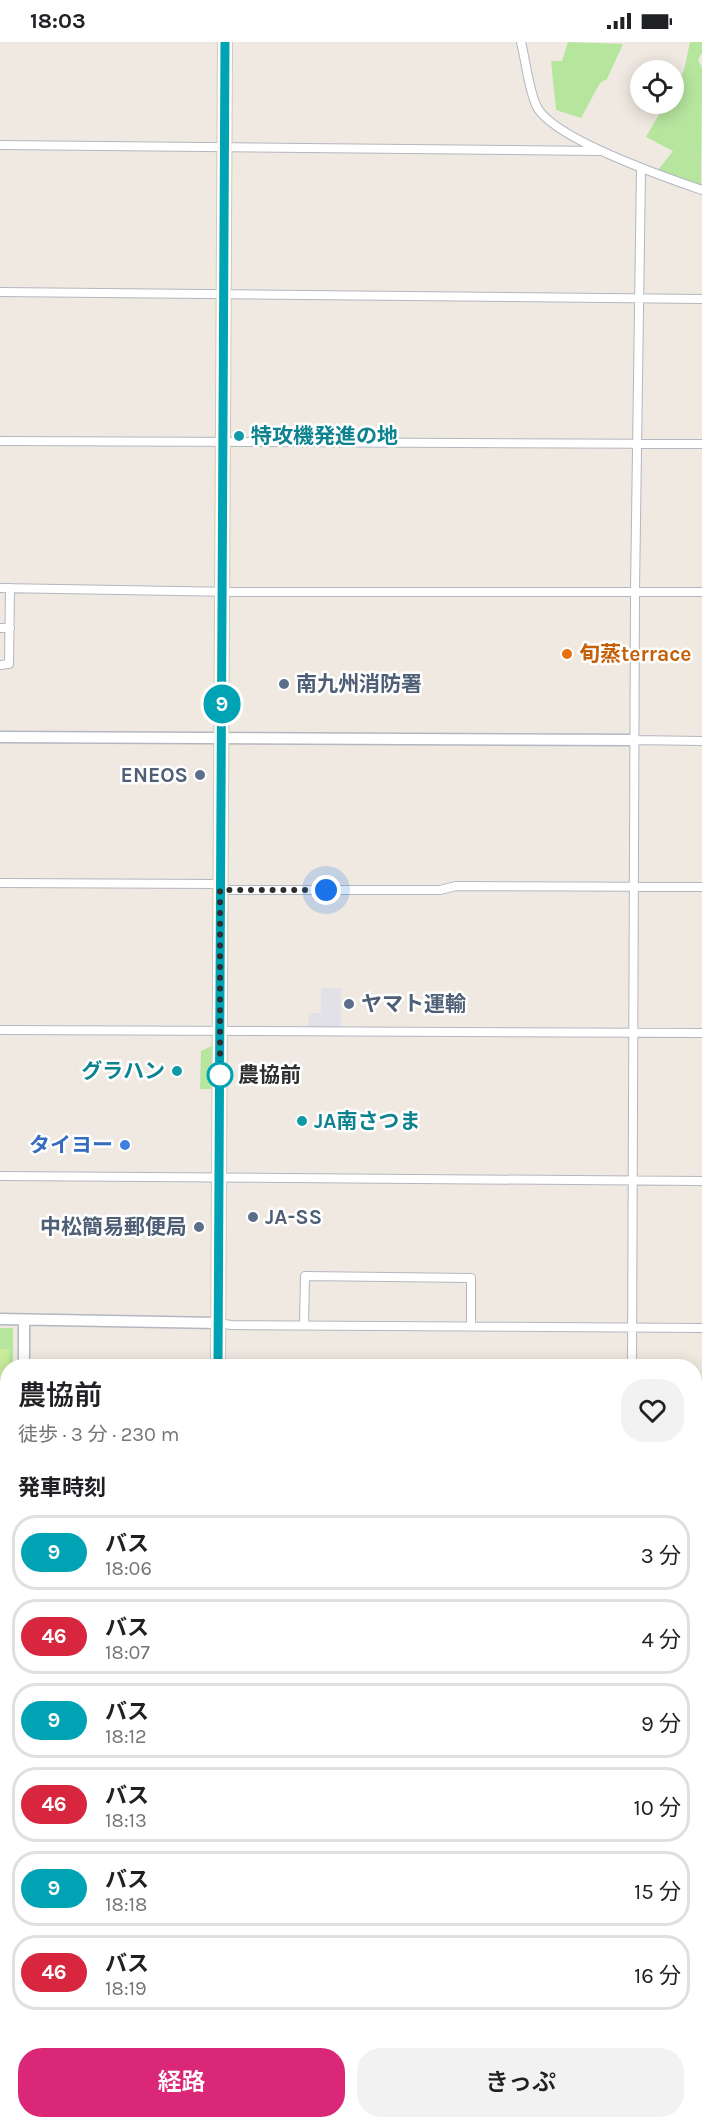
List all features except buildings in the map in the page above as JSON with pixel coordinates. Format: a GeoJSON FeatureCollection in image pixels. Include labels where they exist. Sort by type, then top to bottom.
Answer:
{"type":"FeatureCollection","features":[{"type":"Feature","properties":{"kind":"main road"},"geometry":{"type":"LineString","coordinates":[[218,1359],[221,591],[225,442],[225,42]]}},
{"type":"Feature","properties":{"kind":"street"},"geometry":{"type":"LineString","coordinates":[[521,42],[536,105],[541,113],[600,151],[641,169],[702,190]]}},
{"type":"Feature","properties":{"kind":"street"},"geometry":{"type":"LineString","coordinates":[[0,145],[600,151]]}},
{"type":"Feature","properties":{"kind":"street"},"geometry":{"type":"LineString","coordinates":[[632,1359],[635,591],[641,169]]}},
{"type":"Feature","properties":{"kind":"street"},"geometry":{"type":"LineString","coordinates":[[0,292],[702,299]]}},
{"type":"Feature","properties":{"kind":"street"},"geometry":{"type":"LineString","coordinates":[[0,441],[702,444]]}},
{"type":"Feature","properties":{"kind":"street"},"geometry":{"type":"LineString","coordinates":[[0,588],[702,592]]}},
{"type":"Feature","properties":{"kind":"street"},"geometry":{"type":"LineString","coordinates":[[0,665],[9,664],[10,588]]}},
{"type":"Feature","properties":{"kind":"street"},"geometry":{"type":"LineString","coordinates":[[0,628],[10,628]]}},
{"type":"Feature","properties":{"kind":"street"},"geometry":{"type":"LineString","coordinates":[[0,737],[702,741]]}},
{"type":"Feature","properties":{"kind":"street"},"geometry":{"type":"LineString","coordinates":[[0,883],[220,887],[702,887]]}},
{"type":"Feature","properties":{"kind":"street"},"geometry":{"type":"LineString","coordinates":[[0,1030],[702,1033]]}},
{"type":"Feature","properties":{"kind":"street"},"geometry":{"type":"LineString","coordinates":[[0,1176],[702,1181]]}},
{"type":"Feature","properties":{"kind":"street"},"geometry":{"type":"LineString","coordinates":[[304,1324],[305,1276],[471,1278],[471,1326]]}},
{"type":"Feature","properties":{"kind":"street"},"geometry":{"type":"LineString","coordinates":[[0,1319],[218,1323],[222,1325],[702,1328]]}},
{"type":"Feature","properties":{"kind":"street"},"geometry":{"type":"LineString","coordinates":[[24,1320],[24,1359]]}},
{"type":"Feature","properties":{"kind":"shaded area"},"geometry":{"type":"Polygon","coordinates":[[[321,988],[341,988],[341,1027],[308,1027],[309,1013],[321,1013],[321,988]]]}},
{"type":"Feature","properties":{"kind":"green space"},"geometry":{"type":"Polygon","coordinates":[[[568,42],[623,44],[607,79],[600,83],[581,118],[556,110],[551,61],[562,61],[568,42]]]}},
{"type":"Feature","properties":{"kind":"green space"},"geometry":{"type":"Polygon","coordinates":[[[690,42],[702,42],[702,53],[698,59],[702,69],[701,185],[658,170],[673,151],[646,137],[659,114],[684,114],[684,70],[690,42]]]}},
{"type":"Feature","properties":{"kind":"green space"},"geometry":{"type":"Polygon","coordinates":[[[212,1046],[211,1089],[200,1089],[201,1051],[212,1046]]]}},
{"type":"Feature","properties":{"kind":"green space"},"geometry":{"type":"Polygon","coordinates":[[[0,1328],[13,1328],[13,1359],[0,1359],[0,1328]]]}},
{"type":"Feature","properties":{"kind":"green space"},"geometry":{"type":"Polygon","coordinates":[[[0,1349],[9,1349],[9,1359],[0,1359],[0,1349]]]}},
{"type":"Feature","properties":{"kind":"bus line","name":"9"},"geometry":{"type":"LineString","coordinates":[[218,1359],[221,591],[225,442],[225,42]]}},
{"type":"Feature","properties":{"kind":"place","name":"特攻機発進の地"},"geometry":{"type":"Point","coordinates":[239,436]}},
{"type":"Feature","properties":{"kind":"place","name":"旬蒸terrace"},"geometry":{"type":"Point","coordinates":[567,654]}},
{"type":"Feature","properties":{"kind":"place","name":"南九州消防署"},"geometry":{"type":"Point","coordinates":[284,684]}},
{"type":"Feature","properties":{"kind":"place","name":"ENEOS"},"geometry":{"type":"Point","coordinates":[200,775]}},
{"type":"Feature","properties":{"kind":"place","name":"ヤマト運輸"},"geometry":{"type":"Point","coordinates":[349,1004]}},
{"type":"Feature","properties":{"kind":"place","name":"グラハン"},"geometry":{"type":"Point","coordinates":[177,1071]}},
{"type":"Feature","properties":{"kind":"place","name":"農協前"},"geometry":{"type":"Point","coordinates":[220,1075]}},
{"type":"Feature","properties":{"kind":"place","name":"JA南さつま"},"geometry":{"type":"Point","coordinates":[302,1121]}},
{"type":"Feature","properties":{"kind":"place","name":"タイヨー"},"geometry":{"type":"Point","coordinates":[125,1145]}},
{"type":"Feature","properties":{"kind":"place","name":"JA-SS"},"geometry":{"type":"Point","coordinates":[253,1217]}},
{"type":"Feature","properties":{"kind":"place","name":"中松簡易郵便局"},"geometry":{"type":"Point","coordinates":[199,1227]}},
{"type":"Feature","properties":{"kind":"route"},"geometry":{"type":"LineString","coordinates":[[220,1075],[220,890],[326,890]]}}]}
